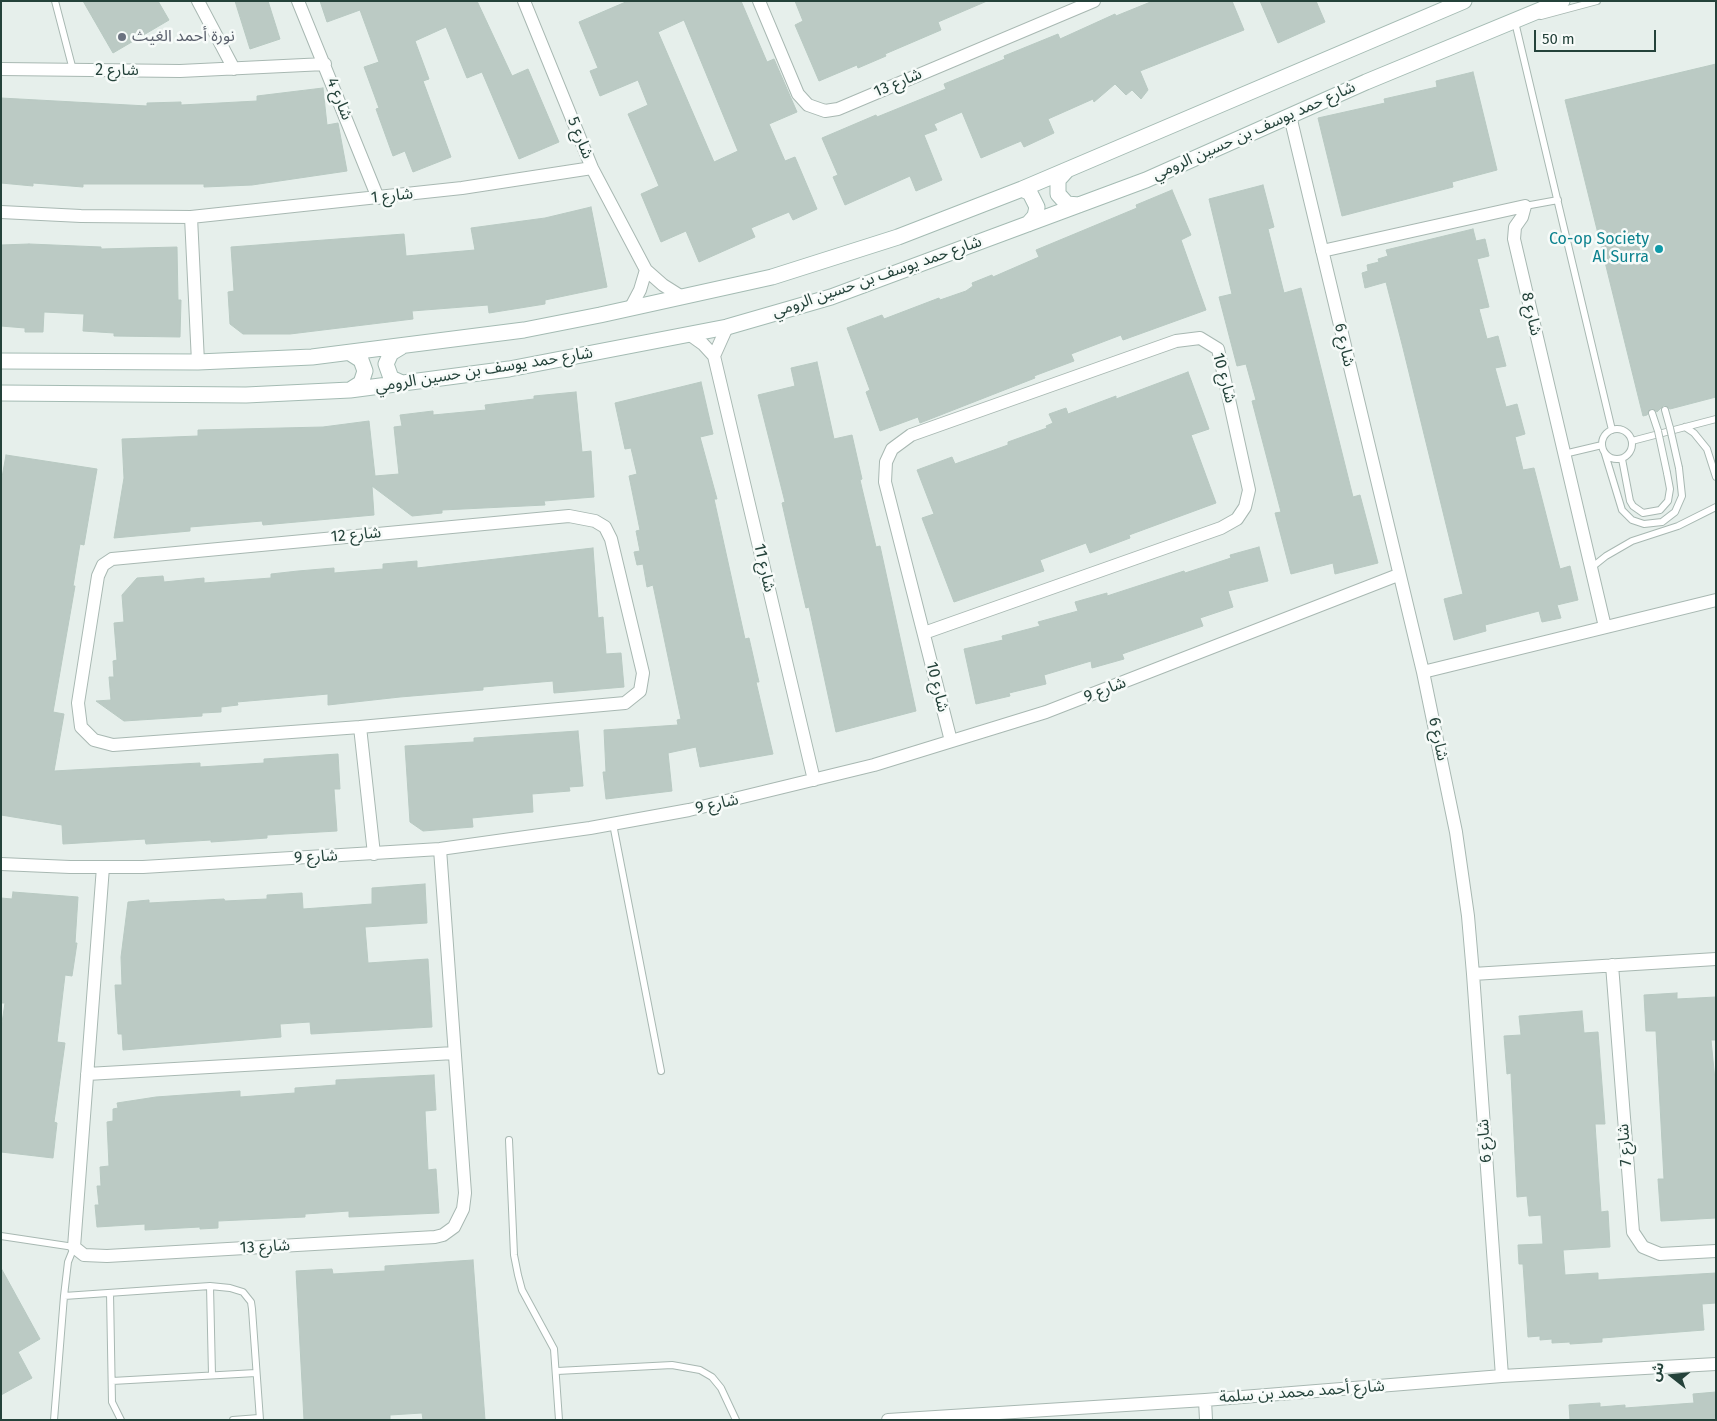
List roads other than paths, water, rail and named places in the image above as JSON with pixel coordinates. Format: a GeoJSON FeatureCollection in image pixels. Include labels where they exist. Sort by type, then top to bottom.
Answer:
{"type":"FeatureCollection","features":[{"type":"Feature","properties":{"kind":"street"},"geometry":{"type":"LineString","coordinates":[[198,1],[234,69]]}},
{"type":"Feature","properties":{"kind":"street","name":"شارع 4"},"geometry":{"type":"LineString","coordinates":[[298,1],[378,198]]}},
{"type":"Feature","properties":{"kind":"street"},"geometry":{"type":"LineString","coordinates":[[525,4],[539,1]]}},
{"type":"Feature","properties":{"kind":"street","name":"شارع 13"},"geometry":{"type":"LineString","coordinates":[[759,1],[798,94],[808,105],[825,111],[838,109],[1094,1]]}},
{"type":"Feature","properties":{"kind":"street","name":"شارع حمد يوسف بن حسين الرومي"},"geometry":{"type":"LineString","coordinates":[[1,361],[198,362],[280,360],[350,353],[524,330],[630,309],[772,277],[898,237],[1022,189],[1464,1]]}},
{"type":"Feature","properties":{"kind":"street","name":"شارع حمد يوسف بن حسين الرومي"},"geometry":{"type":"LineString","coordinates":[[5,397],[246,396],[350,390],[518,368],[727,327],[831,297],[1146,180],[1366,82],[1521,20],[1562,1]]}},
{"type":"Feature","properties":{"kind":"street","name":"شارع 5"},"geometry":{"type":"LineString","coordinates":[[525,4],[592,168],[646,270],[663,285],[682,297]]}},
{"type":"Feature","properties":{"kind":"street","name":"شارع 2"},"geometry":{"type":"LineString","coordinates":[[1,69],[74,71],[234,69],[325,64]]}},
{"type":"Feature","properties":{"kind":"street","name":"شارع 6"},"geometry":{"type":"LineString","coordinates":[[1290,116],[1398,575],[1423,672],[1456,832],[1473,974],[1502,1376]]}},
{"type":"Feature","properties":{"kind":"street","name":"شارع 1"},"geometry":{"type":"LineString","coordinates":[[1,212],[81,216],[191,217],[506,183],[592,168]]}},
{"type":"Feature","properties":{"kind":"street"},"geometry":{"type":"LineString","coordinates":[[1066,170],[1058,180],[1058,194],[1067,204],[1080,205]]}},
{"type":"Feature","properties":{"kind":"street"},"geometry":{"type":"LineString","coordinates":[[1022,189],[1030,193],[1037,206],[1035,216],[1028,224]]}},
{"type":"Feature","properties":{"kind":"street"},"geometry":{"type":"LineString","coordinates":[[1322,251],[1525,206]]}},
{"type":"Feature","properties":{"kind":"street","name":"شارع 8"},"geometry":{"type":"LineString","coordinates":[[1525,206],[1522,217],[1515,227],[1514,239],[1606,627]]}},
{"type":"Feature","properties":{"kind":"street"},"geometry":{"type":"LineString","coordinates":[[191,217],[198,362]]}},
{"type":"Feature","properties":{"kind":"street"},"geometry":{"type":"LineString","coordinates":[[630,309],[640,290],[646,270]]}},
{"type":"Feature","properties":{"kind":"street"},"geometry":{"type":"LineString","coordinates":[[689,334],[703,344],[714,356],[727,327]]}},
{"type":"Feature","properties":{"kind":"street","name":"شارع 10"},"geometry":{"type":"LineString","coordinates":[[924,633],[1221,528],[1237,518],[1245,507],[1249,490],[1218,349],[1200,338],[1176,340],[911,435],[897,444],[886,462],[884,476],[951,741]]}},
{"type":"Feature","properties":{"kind":"street"},"geometry":{"type":"LineString","coordinates":[[401,347],[391,353],[386,364],[391,378],[402,383]]}},
{"type":"Feature","properties":{"kind":"street"},"geometry":{"type":"LineString","coordinates":[[350,353],[361,360],[365,371],[361,383],[350,390]]}},
{"type":"Feature","properties":{"kind":"street","name":"شارع 11"},"geometry":{"type":"LineString","coordinates":[[714,356],[814,780]]}},
{"type":"Feature","properties":{"kind":"street","name":"شارع 12"},"geometry":{"type":"LineString","coordinates":[[569,516],[590,518],[604,527],[611,539],[644,673],[642,685],[634,698],[619,704],[360,727],[113,745],[94,740],[81,727],[77,712],[100,570],[107,562],[119,557],[569,516]]}},
{"type":"Feature","properties":{"kind":"street","name":"شارع 9"},"geometry":{"type":"LineString","coordinates":[[1,864],[102,868],[440,849],[613,824],[741,798],[814,780],[1028,718],[1092,695],[1398,575]]}},
{"type":"Feature","properties":{"kind":"street"},"geometry":{"type":"LineString","coordinates":[[1423,672],[1716,600]]}},
{"type":"Feature","properties":{"kind":"street"},"geometry":{"type":"LineString","coordinates":[[360,727],[374,854]]}},
{"type":"Feature","properties":{"kind":"street","name":"شارع 13"},"geometry":{"type":"LineString","coordinates":[[74,1248],[84,1255],[107,1256],[443,1235],[458,1221],[465,1202],[440,849]]}},
{"type":"Feature","properties":{"kind":"street"},"geometry":{"type":"LineString","coordinates":[[74,1248],[102,868]]}},
{"type":"Feature","properties":{"kind":"street"},"geometry":{"type":"LineString","coordinates":[[1473,974],[1716,959]]}},
{"type":"Feature","properties":{"kind":"street","name":"شارع 7"},"geometry":{"type":"LineString","coordinates":[[1612,965],[1632,1232],[1643,1247],[1660,1254],[1716,1251]]}},
{"type":"Feature","properties":{"kind":"street"},"geometry":{"type":"LineString","coordinates":[[86,1074],[454,1053]]}},
{"type":"Feature","properties":{"kind":"street","name":"شارع أحمد محمد بن سلمة"},"geometry":{"type":"LineString","coordinates":[[888,1420],[995,1416],[1502,1376],[1716,1364]]}},
{"type":"Feature","properties":{"kind":"street"},"geometry":{"type":"LineString","coordinates":[[1205,1400],[1206,1420]]}},
{"type":"Feature","properties":{"kind":"lane"},"geometry":{"type":"LineString","coordinates":[[55,1],[74,71]]}},
{"type":"Feature","properties":{"kind":"lane"},"geometry":{"type":"LineString","coordinates":[[1597,1],[1561,12],[1521,20],[1558,200],[1612,430]]}},
{"type":"Feature","properties":{"kind":"lane"},"geometry":{"type":"LineString","coordinates":[[1525,206],[1558,200]]}},
{"type":"Feature","properties":{"kind":"lane"},"geometry":{"type":"LineString","coordinates":[[1605,454],[1613,459],[1622,459],[1630,453],[1632,441],[1626,432],[1612,430],[1604,436],[1602,445],[1622,510],[1632,520],[1644,524],[1662,522],[1675,512],[1682,496],[1679,468],[1666,410]]}},
{"type":"Feature","properties":{"kind":"lane"},"geometry":{"type":"LineString","coordinates":[[1622,459],[1630,501],[1633,506],[1643,512],[1660,510],[1668,501],[1670,489],[1658,431],[1652,413]]}},
{"type":"Feature","properties":{"kind":"lane"},"geometry":{"type":"LineString","coordinates":[[1632,441],[1716,419]]}},
{"type":"Feature","properties":{"kind":"lane"},"geometry":{"type":"LineString","coordinates":[[1685,427],[1701,440],[1711,458],[1716,476]]}},
{"type":"Feature","properties":{"kind":"lane"},"geometry":{"type":"LineString","coordinates":[[1564,454],[1602,445]]}},
{"type":"Feature","properties":{"kind":"lane"},"geometry":{"type":"LineString","coordinates":[[1711,458],[1716,450]]}},
{"type":"Feature","properties":{"kind":"lane"},"geometry":{"type":"LineString","coordinates":[[1591,568],[1606,556],[1632,541],[1678,526],[1716,507]]}},
{"type":"Feature","properties":{"kind":"lane"},"geometry":{"type":"LineString","coordinates":[[613,824],[661,1071]]}},
{"type":"Feature","properties":{"kind":"lane"},"geometry":{"type":"LineString","coordinates":[[510,1140],[514,1255],[522,1290],[554,1349],[559,1420]]}},
{"type":"Feature","properties":{"kind":"lane"},"geometry":{"type":"LineString","coordinates":[[1,1236],[74,1248],[68,1262],[64,1296],[54,1420]]}},
{"type":"Feature","properties":{"kind":"lane"},"geometry":{"type":"LineString","coordinates":[[64,1296],[210,1286],[243,1292],[251,1302],[260,1419],[233,1420]]}},
{"type":"Feature","properties":{"kind":"lane"},"geometry":{"type":"LineString","coordinates":[[210,1286],[212,1375]]}},
{"type":"Feature","properties":{"kind":"lane"},"geometry":{"type":"LineString","coordinates":[[110,1293],[112,1402],[121,1420]]}},
{"type":"Feature","properties":{"kind":"lane"},"geometry":{"type":"LineString","coordinates":[[557,1371],[672,1366],[700,1370],[712,1378],[721,1388],[736,1420]]}},
{"type":"Feature","properties":{"kind":"lane"},"geometry":{"type":"LineString","coordinates":[[112,1380],[256,1373]]}},
{"type":"Feature","properties":{"kind":"place","name":"نورة أحمد الغيث"},"geometry":{"type":"Point","coordinates":[122,37]}},
{"type":"Feature","properties":{"kind":"place","name":"Co-op Society Al Surra"},"geometry":{"type":"Point","coordinates":[1659,249]}}]}
